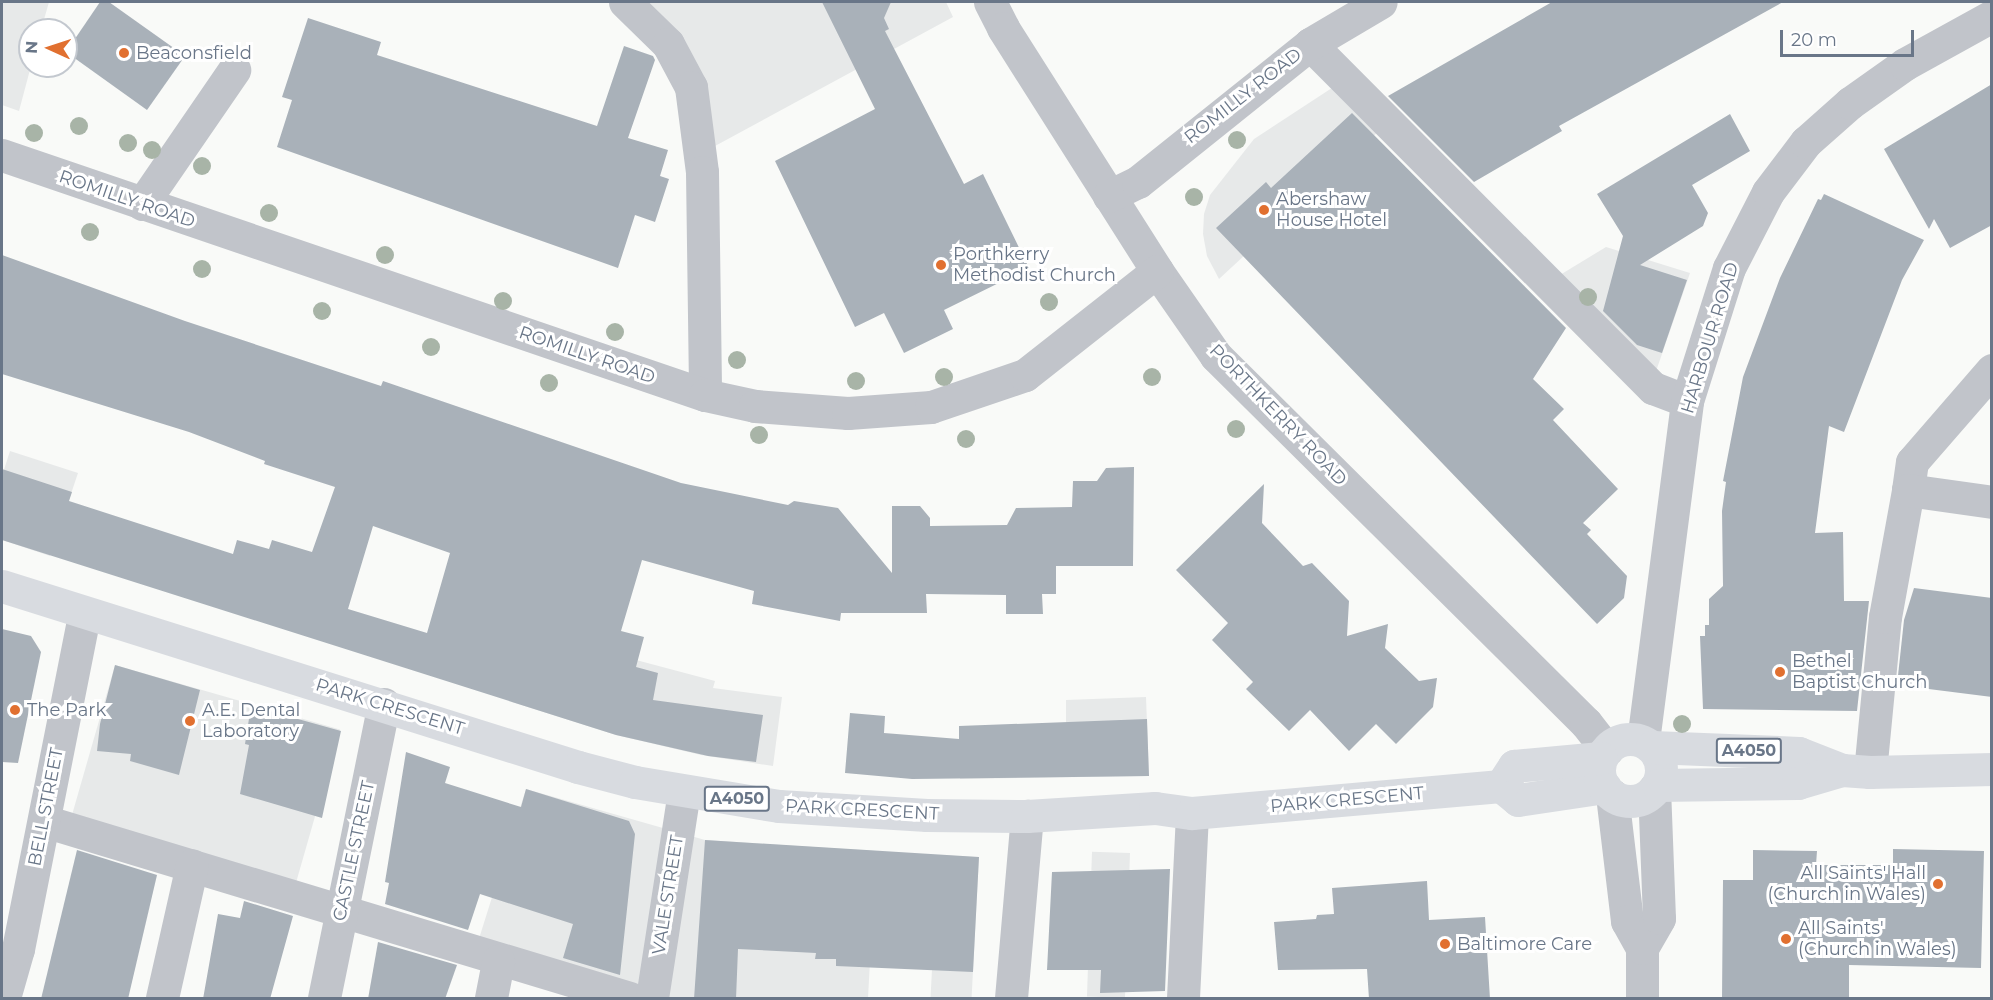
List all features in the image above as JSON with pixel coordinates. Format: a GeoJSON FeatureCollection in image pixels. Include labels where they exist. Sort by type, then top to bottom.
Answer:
{"type":"FeatureCollection","features":[{"type":"Feature","properties":{"kind":"main road","name":"PARK CRESCENT"},"geometry":{"type":"LineString","coordinates":[[2,586],[84,615],[384,704],[578,766],[684,791],[780,806],[1027,816],[1155,808],[1192,813],[1501,786],[1514,766],[1606,773]]}},
{"type":"Feature","properties":{"kind":"main road","name":"A4050"},"geometry":{"type":"LineString","coordinates":[[1856,771],[1799,753],[1648,744],[1623,739],[1606,773],[1631,801],[1656,787],[1798,783],[1856,771],[1992,769]]}},
{"type":"Feature","properties":{"kind":"main road"},"geometry":{"type":"LineString","coordinates":[[1648,744],[1661,765],[1656,787]]}},
{"type":"Feature","properties":{"kind":"street"},"geometry":{"type":"LineString","coordinates":[[625,2],[668,44],[691,87],[701,163],[705,395]]}},
{"type":"Feature","properties":{"kind":"street","name":"PORTHKERRY ROAD"},"geometry":{"type":"LineString","coordinates":[[990,2],[1003,28],[1157,271],[1216,356],[1586,723],[1606,773]]}},
{"type":"Feature","properties":{"kind":"street","name":"ROMILLY ROAD"},"geometry":{"type":"LineString","coordinates":[[1109,195],[1138,182],[1310,44],[1382,2]]}},
{"type":"Feature","properties":{"kind":"street","name":"HARBOUR ROAD"},"geometry":{"type":"LineString","coordinates":[[1648,744],[1687,401],[1729,268],[1768,192],[1806,142],[1850,103],[1905,64],[1992,16]]}},
{"type":"Feature","properties":{"kind":"street"},"geometry":{"type":"LineString","coordinates":[[1310,44],[1653,388],[1687,401]]}},
{"type":"Feature","properties":{"kind":"street"},"geometry":{"type":"LineString","coordinates":[[142,204],[234,70]]}},
{"type":"Feature","properties":{"kind":"street","name":"ROMILLY ROAD"},"geometry":{"type":"LineString","coordinates":[[2,155],[705,395],[755,406],[848,413],[931,407],[1025,375],[1157,271]]}},
{"type":"Feature","properties":{"kind":"street"},"geometry":{"type":"LineString","coordinates":[[1856,771],[1912,462],[1992,370]]}},
{"type":"Feature","properties":{"kind":"street"},"geometry":{"type":"LineString","coordinates":[[1908,490],[1992,502]]}},
{"type":"Feature","properties":{"kind":"street","name":"BELL STREET"},"geometry":{"type":"LineString","coordinates":[[4,999],[44,821],[84,615]]}},
{"type":"Feature","properties":{"kind":"street","name":"CASTLE STREET"},"geometry":{"type":"LineString","coordinates":[[324,999],[384,704]]}},
{"type":"Feature","properties":{"kind":"street"},"geometry":{"type":"LineString","coordinates":[[1606,773],[1627,921],[1642,948],[1642,999]]}},
{"type":"Feature","properties":{"kind":"street"},"geometry":{"type":"LineString","coordinates":[[1642,948],[1659,918],[1656,787]]}},
{"type":"Feature","properties":{"kind":"street","name":"VALE STREET"},"geometry":{"type":"LineString","coordinates":[[652,999],[684,791]]}},
{"type":"Feature","properties":{"kind":"street"},"geometry":{"type":"LineString","coordinates":[[1183,999],[1192,813]]}},
{"type":"Feature","properties":{"kind":"street"},"geometry":{"type":"LineString","coordinates":[[1011,999],[1027,816]]}},
{"type":"Feature","properties":{"kind":"street"},"geometry":{"type":"LineString","coordinates":[[44,821],[498,961],[630,999]]}},
{"type":"Feature","properties":{"kind":"street"},"geometry":{"type":"LineString","coordinates":[[162,999],[192,865]]}},
{"type":"Feature","properties":{"kind":"street"},"geometry":{"type":"LineString","coordinates":[[491,999],[498,961]]}},
{"type":"Feature","properties":{"kind":"shaded area"},"geometry":{"type":"Polygon","coordinates":[[[2,2],[49,2],[44,18],[18,18],[18,78],[28,78],[19,111],[2,105],[2,2]]]}},
{"type":"Feature","properties":{"kind":"shaded area"},"geometry":{"type":"Polygon","coordinates":[[[644,2],[946,2],[953,17],[715,146],[707,95],[644,2]]]}},
{"type":"Feature","properties":{"kind":"shaded area"},"geometry":{"type":"Polygon","coordinates":[[[1338,84],[1380,130],[1219,279],[1207,256],[1203,234],[1204,214],[1210,195],[1254,139],[1338,84]]]}},
{"type":"Feature","properties":{"kind":"shaded area"},"geometry":{"type":"Polygon","coordinates":[[[1606,247],[1690,273],[1654,377],[1555,278],[1606,247]]]}},
{"type":"Feature","properties":{"kind":"shaded area"},"geometry":{"type":"Polygon","coordinates":[[[10,451],[78,473],[50,556],[2,540],[2,476],[10,451]]]}},
{"type":"Feature","properties":{"kind":"shaded area"},"geometry":{"type":"Polygon","coordinates":[[[591,648],[715,681],[713,688],[782,697],[773,766],[701,755],[616,735],[512,702],[526,654],[591,648]]]}},
{"type":"Feature","properties":{"kind":"shaded area"},"geometry":{"type":"Polygon","coordinates":[[[115,665],[340,729],[296,884],[71,820],[115,665]]]}},
{"type":"Feature","properties":{"kind":"shaded area"},"geometry":{"type":"Polygon","coordinates":[[[1146,697],[1149,776],[960,779],[959,726],[1066,725],[1066,700],[1146,697]]]}},
{"type":"Feature","properties":{"kind":"shaded area"},"geometry":{"type":"Polygon","coordinates":[[[526,789],[705,840],[876,851],[868,998],[653,997],[477,945],[526,789]]]}},
{"type":"Feature","properties":{"kind":"shaded area"},"geometry":{"type":"Polygon","coordinates":[[[1092,852],[1130,853],[1125,998],[1087,997],[1092,852]]]}},
{"type":"Feature","properties":{"kind":"shaded area"},"geometry":{"type":"Polygon","coordinates":[[[938,855],[979,857],[972,998],[931,998],[938,855]]]}},
{"type":"Feature","properties":{"kind":"building","name":"Beaconsfield"},"geometry":{"type":"Polygon","coordinates":[[[100,2],[109,2],[185,56],[147,110],[78,61],[78,34],[100,2]]]}},
{"type":"Feature","properties":{"kind":"building"},"geometry":{"type":"Polygon","coordinates":[[[822,2],[891,2],[884,18],[889,29],[885,31],[964,184],[983,174],[1029,268],[944,310],[953,329],[904,353],[884,313],[855,327],[775,161],[875,109],[822,2]]]}},
{"type":"Feature","properties":{"kind":"building"},"geometry":{"type":"Polygon","coordinates":[[[1552,2],[1783,2],[1559,126],[1562,131],[1474,182],[1388,96],[1552,2]]]}},
{"type":"Feature","properties":{"kind":"building"},"geometry":{"type":"Polygon","coordinates":[[[308,18],[381,42],[377,55],[597,126],[624,46],[653,56],[655,60],[628,138],[668,150],[660,176],[669,179],[655,222],[635,215],[618,268],[277,147],[292,100],[282,97],[308,18]]]}},
{"type":"Feature","properties":{"kind":"building"},"geometry":{"type":"Polygon","coordinates":[[[1992,84],[1992,225],[1950,248],[1934,219],[1929,229],[1884,149],[1992,84]]]}},
{"type":"Feature","properties":{"kind":"building"},"geometry":{"type":"Polygon","coordinates":[[[1352,113],[1566,328],[1533,379],[1564,409],[1553,420],[1618,489],[1583,523],[1591,530],[1587,534],[1627,576],[1624,598],[1597,624],[1216,228],[1266,182],[1271,188],[1352,113]]]}},
{"type":"Feature","properties":{"kind":"building"},"geometry":{"type":"Polygon","coordinates":[[[1730,114],[1750,151],[1692,185],[1708,213],[1703,226],[1640,265],[1687,280],[1662,353],[1637,345],[1603,311],[1623,236],[1597,194],[1730,114]]]}},
{"type":"Feature","properties":{"kind":"building"},"geometry":{"type":"Polygon","coordinates":[[[1824,194],[1924,240],[1902,280],[1844,432],[1829,426],[1815,533],[1843,532],[1844,601],[1869,601],[1857,711],[1703,709],[1700,636],[1705,636],[1705,625],[1709,625],[1709,599],[1723,586],[1722,511],[1726,482],[1723,481],[1743,377],[1780,278],[1818,199],[1821,200],[1824,194]]]}},
{"type":"Feature","properties":{"kind":"building"},"geometry":{"type":"Polygon","coordinates":[[[2,255],[185,321],[381,386],[383,381],[681,483],[788,505],[794,501],[838,508],[892,573],[892,506],[920,506],[930,518],[930,526],[1007,525],[1016,508],[1072,507],[1073,481],[1097,481],[1106,468],[1134,467],[1133,566],[1056,566],[1056,594],[1042,594],[1043,614],[1006,614],[1006,595],[926,594],[927,613],[841,613],[840,621],[752,604],[754,591],[642,560],[621,631],[644,637],[636,667],[658,673],[653,700],[763,715],[756,762],[708,756],[616,735],[2,540],[2,469],[72,492],[69,501],[233,554],[237,540],[269,549],[272,540],[312,552],[335,487],[264,464],[265,461],[189,432],[2,374],[2,255]],[[373,526],[348,609],[427,633],[450,553],[373,526]]]}},
{"type":"Feature","properties":{"kind":"building"},"geometry":{"type":"Polygon","coordinates":[[[1264,484],[1262,523],[1303,566],[1312,563],[1349,601],[1347,636],[1388,624],[1385,648],[1419,681],[1437,678],[1433,707],[1396,744],[1376,724],[1349,751],[1310,710],[1289,731],[1246,689],[1253,682],[1212,640],[1228,623],[1176,570],[1264,484]]]}},
{"type":"Feature","properties":{"kind":"building"},"geometry":{"type":"Polygon","coordinates":[[[1914,588],[1992,598],[1992,697],[1897,685],[1904,620],[1914,588]]]}},
{"type":"Feature","properties":{"kind":"building","name":"The Park"},"geometry":{"type":"Polygon","coordinates":[[[2,629],[31,636],[41,652],[18,763],[2,762],[2,629]]]}},
{"type":"Feature","properties":{"kind":"building"},"geometry":{"type":"Polygon","coordinates":[[[115,665],[200,690],[179,775],[130,761],[131,754],[97,751],[100,724],[115,665]]]}},
{"type":"Feature","properties":{"kind":"building"},"geometry":{"type":"Polygon","coordinates":[[[251,706],[341,731],[322,818],[240,794],[249,745],[245,744],[251,706]]]}},
{"type":"Feature","properties":{"kind":"building"},"geometry":{"type":"Polygon","coordinates":[[[850,713],[885,716],[884,733],[959,739],[959,726],[1147,719],[1149,776],[912,779],[845,773],[850,713]]]}},
{"type":"Feature","properties":{"kind":"building"},"geometry":{"type":"Polygon","coordinates":[[[406,752],[450,767],[445,783],[521,807],[526,789],[629,821],[635,834],[620,975],[563,958],[573,924],[480,894],[468,930],[385,904],[389,883],[385,882],[406,752]]]}},
{"type":"Feature","properties":{"kind":"building"},"geometry":{"type":"Polygon","coordinates":[[[705,840],[979,857],[973,972],[836,966],[836,959],[815,959],[816,953],[738,949],[736,999],[694,999],[705,840]]]}},
{"type":"Feature","properties":{"kind":"building"},"geometry":{"type":"Polygon","coordinates":[[[1893,849],[1984,851],[1981,968],[1849,965],[1849,999],[1722,999],[1723,880],[1753,880],[1753,850],[1817,851],[1816,865],[1893,865],[1893,849]]]}},
{"type":"Feature","properties":{"kind":"building"},"geometry":{"type":"Polygon","coordinates":[[[77,850],[157,875],[128,999],[41,999],[77,850]]]}},
{"type":"Feature","properties":{"kind":"building"},"geometry":{"type":"Polygon","coordinates":[[[1170,869],[1165,991],[1100,993],[1101,970],[1047,970],[1052,872],[1170,869]]]}},
{"type":"Feature","properties":{"kind":"building"},"geometry":{"type":"Polygon","coordinates":[[[1427,881],[1429,920],[1485,917],[1490,999],[1369,999],[1367,969],[1278,970],[1274,922],[1316,919],[1317,915],[1334,914],[1332,888],[1427,881]]]}},
{"type":"Feature","properties":{"kind":"building"},"geometry":{"type":"Polygon","coordinates":[[[244,901],[293,916],[270,999],[203,999],[218,914],[240,918],[244,901]]]}},
{"type":"Feature","properties":{"kind":"building"},"geometry":{"type":"Polygon","coordinates":[[[378,942],[457,965],[445,999],[368,999],[378,942]]]}},
{"type":"Feature","properties":{"kind":"place","name":"Beaconsfield"},"geometry":{"type":"Point","coordinates":[124,53]}},
{"type":"Feature","properties":{"kind":"place","name":"Abershaw House Hotel"},"geometry":{"type":"Point","coordinates":[1264,210]}},
{"type":"Feature","properties":{"kind":"place","name":"Porthkerry Methodist Church"},"geometry":{"type":"Point","coordinates":[941,265]}},
{"type":"Feature","properties":{"kind":"place","name":"Bethel Baptist Church"},"geometry":{"type":"Point","coordinates":[1780,672]}},
{"type":"Feature","properties":{"kind":"place","name":"The Park"},"geometry":{"type":"Point","coordinates":[15,710]}},
{"type":"Feature","properties":{"kind":"place","name":"A.E. Dental Laboratory"},"geometry":{"type":"Point","coordinates":[190,721]}},
{"type":"Feature","properties":{"kind":"place","name":"All Saints' Hall (Church in Wales)"},"geometry":{"type":"Point","coordinates":[1938,884]}},
{"type":"Feature","properties":{"kind":"place","name":"All Saints' (Church in Wales)"},"geometry":{"type":"Point","coordinates":[1786,939]}},
{"type":"Feature","properties":{"kind":"place","name":"Baltimore Care"},"geometry":{"type":"Point","coordinates":[1445,944]}}]}
